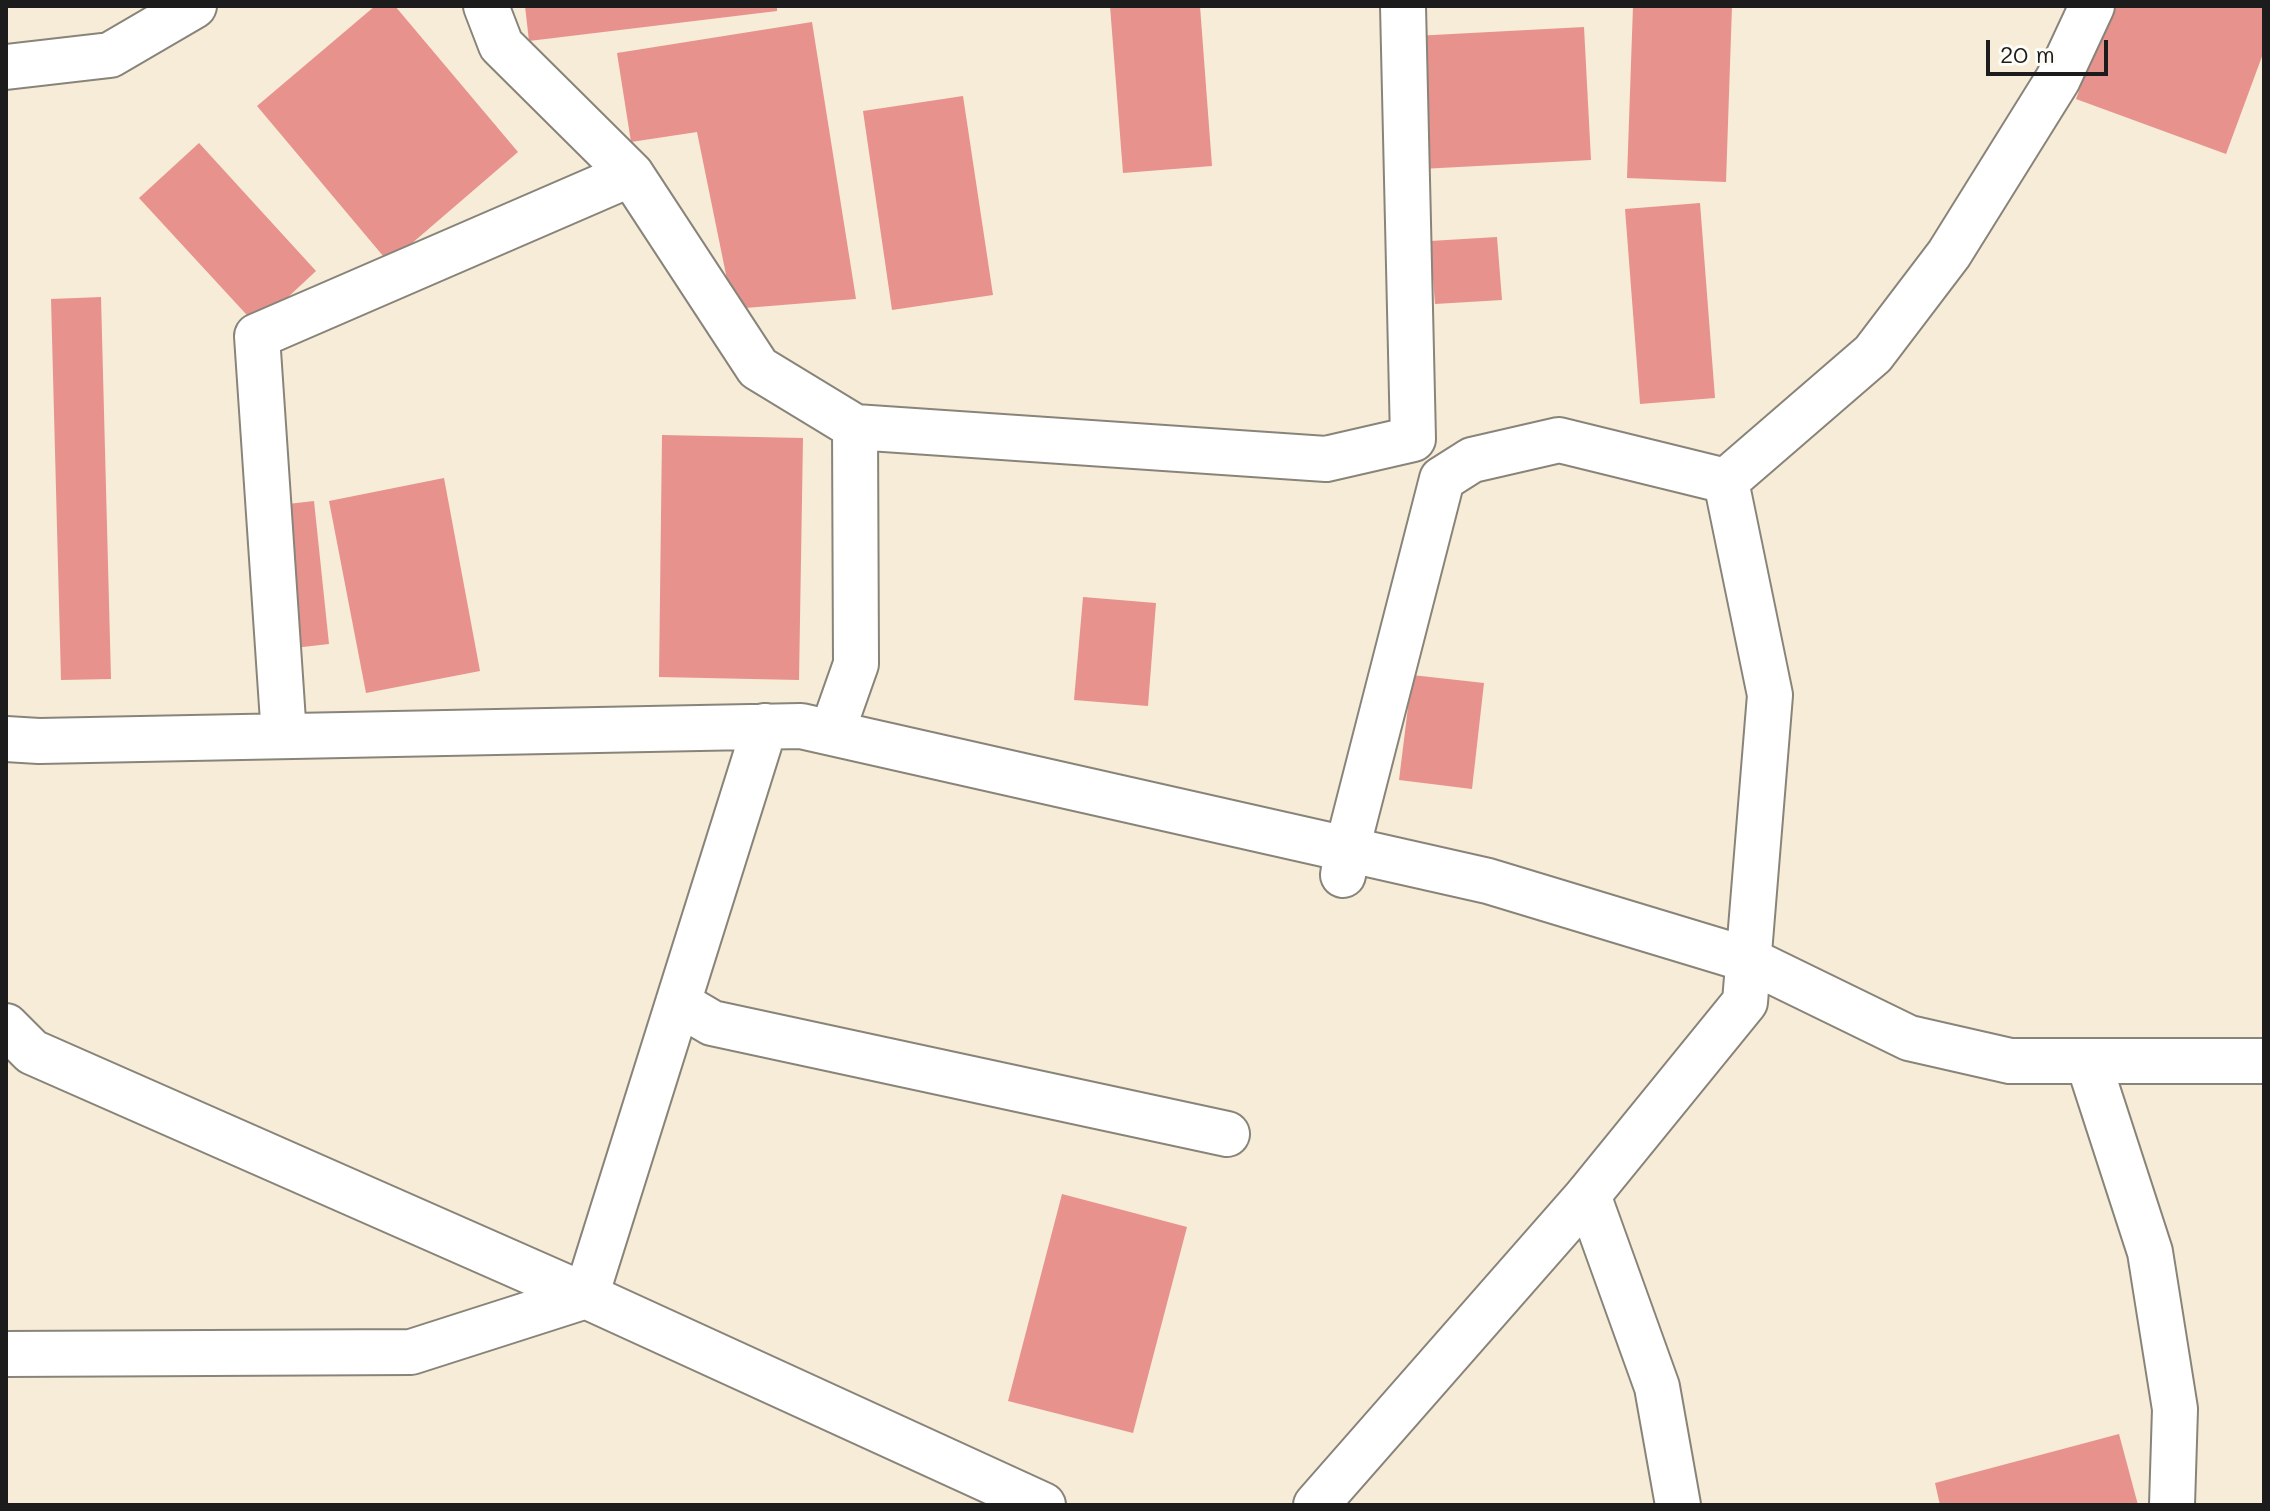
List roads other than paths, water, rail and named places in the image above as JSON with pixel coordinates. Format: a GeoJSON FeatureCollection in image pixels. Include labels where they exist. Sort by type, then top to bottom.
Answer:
{"type":"FeatureCollection","features":[{"type":"Feature","properties":{"kind":"street"},"geometry":{"type":"LineString","coordinates":[[6,67],[110,55],[194,6]]}},
{"type":"Feature","properties":{"kind":"street"},"geometry":{"type":"LineString","coordinates":[[486,6],[501,45],[631,174],[758,368],[855,427],[1326,459],[1413,439],[1414,435]]}},
{"type":"Feature","properties":{"kind":"street"},"geometry":{"type":"LineString","coordinates":[[1403,6],[1414,435],[1442,479]]}},
{"type":"Feature","properties":{"kind":"street"},"geometry":{"type":"LineString","coordinates":[[1726,481],[1873,354],[1949,254],[2058,79],[2092,6]]}},
{"type":"Feature","properties":{"kind":"street"},"geometry":{"type":"LineString","coordinates":[[284,736],[257,336],[631,174]]}},
{"type":"Feature","properties":{"kind":"street"},"geometry":{"type":"LineString","coordinates":[[832,732],[856,664],[855,427]]}},
{"type":"Feature","properties":{"kind":"street"},"geometry":{"type":"LineString","coordinates":[[1345,862],[1442,479],[1472,460],[1559,440],[1726,481]]}},
{"type":"Feature","properties":{"kind":"street"},"geometry":{"type":"LineString","coordinates":[[1316,1505],[1588,1195],[1745,1002],[1770,695],[1726,481]]}},
{"type":"Feature","properties":{"kind":"street"},"geometry":{"type":"LineString","coordinates":[[586,1296],[765,726]]}},
{"type":"Feature","properties":{"kind":"street"},"geometry":{"type":"LineString","coordinates":[[6,739],[39,741],[801,726],[1345,862],[1488,881],[1749,960],[1909,1038],[2010,1061],[2264,1061]]}},
{"type":"Feature","properties":{"kind":"street"},"geometry":{"type":"LineString","coordinates":[[678,1003],[712,1023],[1227,1134]]}},
{"type":"Feature","properties":{"kind":"street"},"geometry":{"type":"LineString","coordinates":[[6,1026],[32,1052],[586,1296],[1043,1505]]}},
{"type":"Feature","properties":{"kind":"street"},"geometry":{"type":"LineString","coordinates":[[2088,1061],[2150,1252],[2175,1409],[2172,1505]]}},
{"type":"Feature","properties":{"kind":"street"},"geometry":{"type":"LineString","coordinates":[[1588,1195],[1657,1387],[1678,1505]]}},
{"type":"Feature","properties":{"kind":"street"},"geometry":{"type":"LineString","coordinates":[[6,1354],[411,1352],[586,1296]]}}]}
